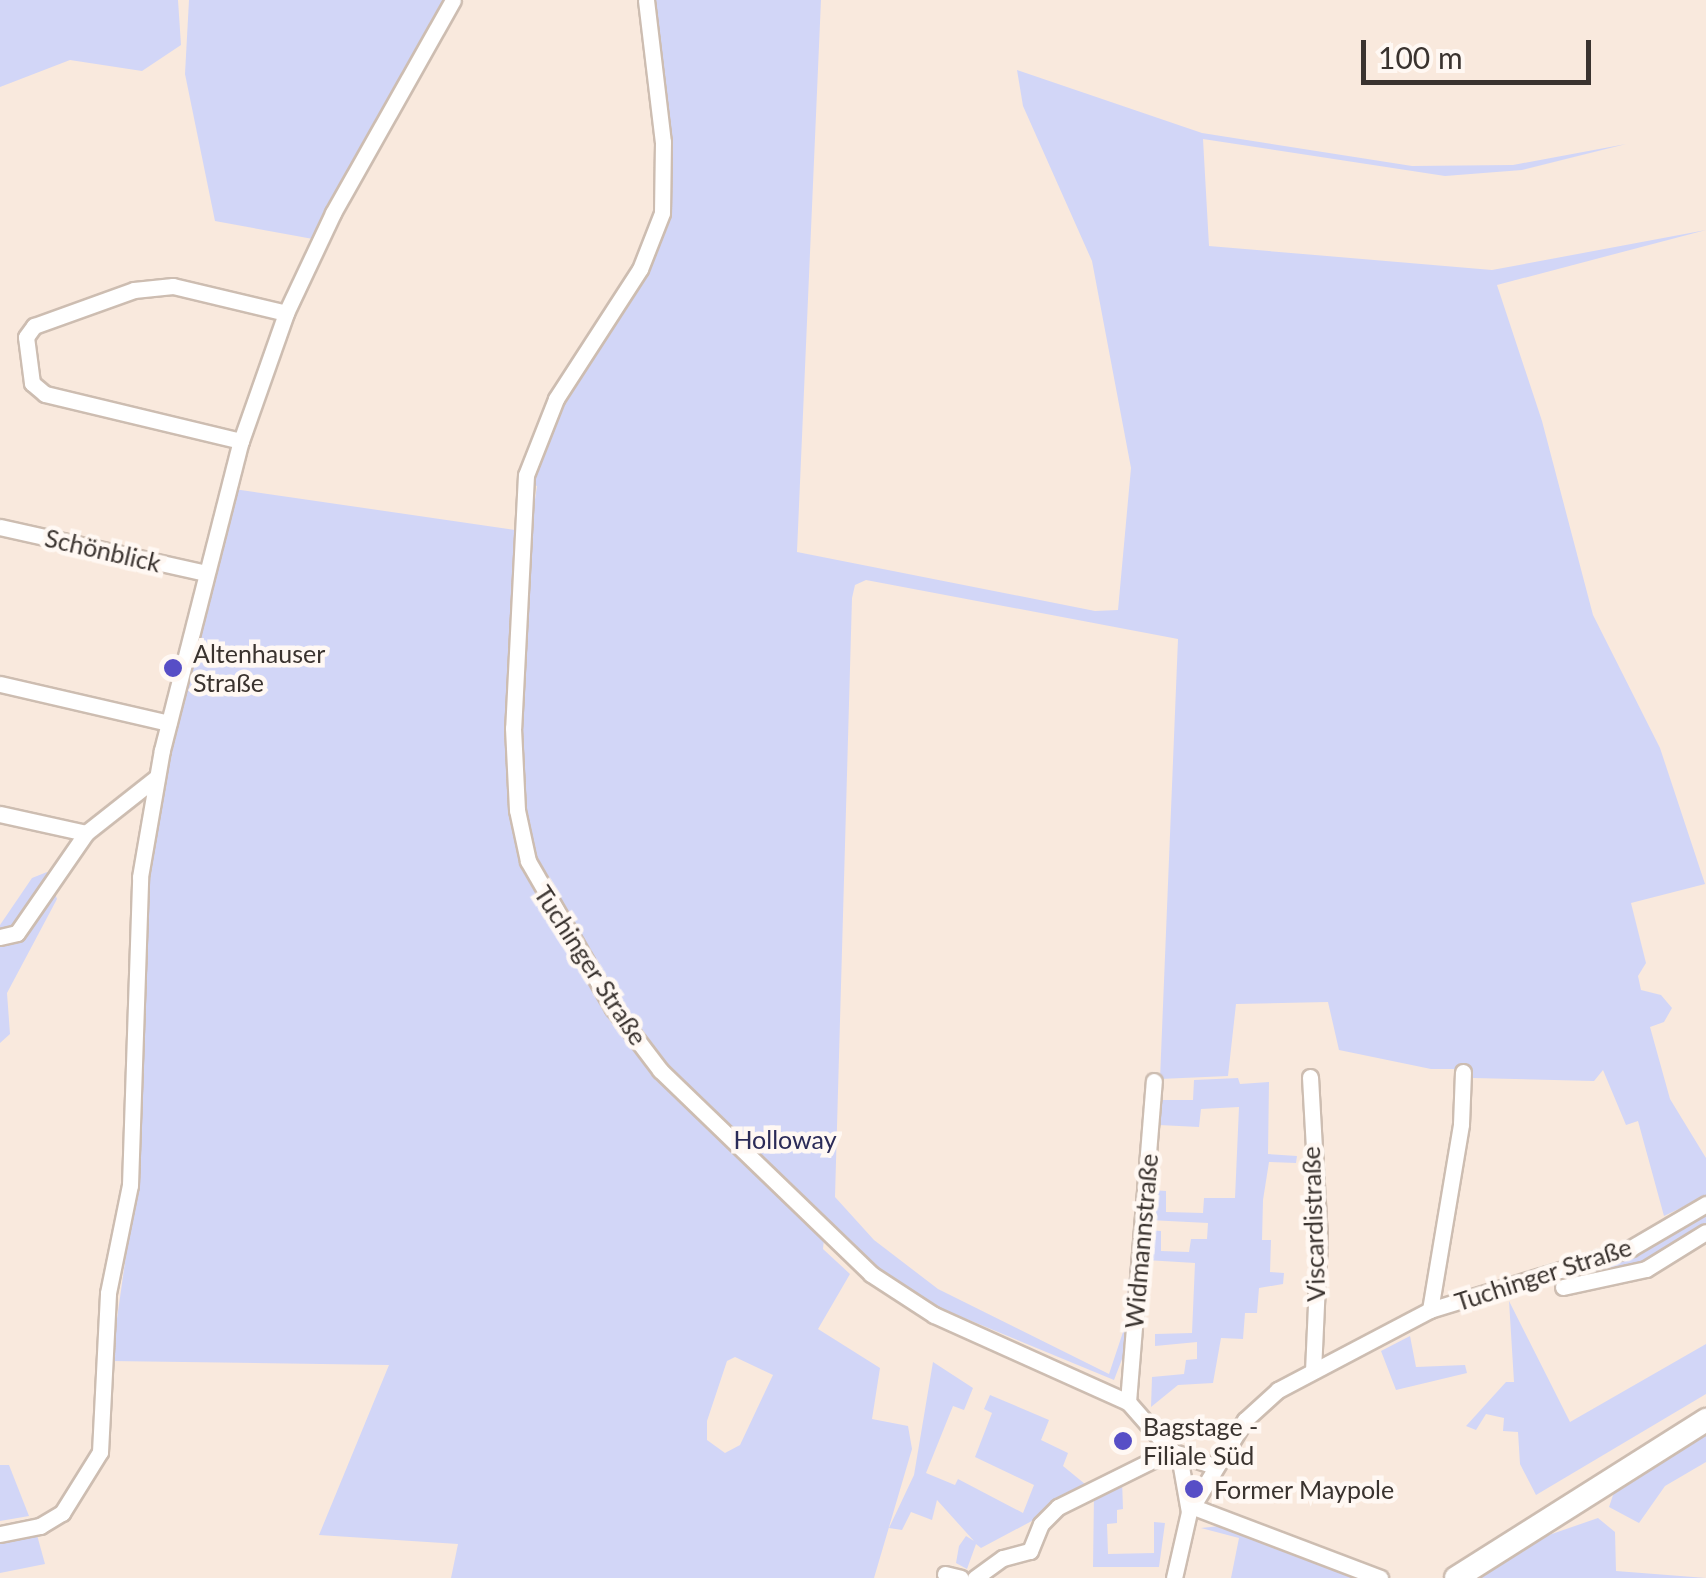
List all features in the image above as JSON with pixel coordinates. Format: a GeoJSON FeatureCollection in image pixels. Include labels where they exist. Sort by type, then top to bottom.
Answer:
{"type":"FeatureCollection","features":[{"type":"Feature","properties":{"kind":"main road"},"geometry":{"type":"LineString","coordinates":[[1456,1578],[1706,1420]]}},
{"type":"Feature","properties":{"kind":"street"},"geometry":{"type":"LineString","coordinates":[[0,1534],[40,1526],[62,1513],[100,1452],[108,1292],[130,1185],[140,877],[169,723],[241,441],[286,313],[333,213],[453,0]]}},
{"type":"Feature","properties":{"kind":"street","name":"Tuchinger Straße"},"geometry":{"type":"LineString","coordinates":[[646,0],[665,168],[662,213],[640,269],[538,433],[523,494],[513,760],[528,860],[613,1008],[660,1070],[871,1274],[934,1315],[1128,1402],[1175,1453],[1193,1510]]}},
{"type":"Feature","properties":{"kind":"street"},"geometry":{"type":"LineString","coordinates":[[241,441],[44,394],[32,383],[26,337],[34,326],[134,290],[173,286],[286,313]]}},
{"type":"Feature","properties":{"kind":"street","name":"Schönblick"},"geometry":{"type":"LineString","coordinates":[[0,528],[206,572]]}},
{"type":"Feature","properties":{"kind":"street"},"geometry":{"type":"LineString","coordinates":[[0,684],[169,723]]}},
{"type":"Feature","properties":{"kind":"street"},"geometry":{"type":"LineString","coordinates":[[0,937],[17,933],[86,833],[158,777]]}},
{"type":"Feature","properties":{"kind":"street"},"geometry":{"type":"LineString","coordinates":[[0,814],[86,833]]}},
{"type":"Feature","properties":{"kind":"street","name":"Tuchinger Straße"},"geometry":{"type":"LineString","coordinates":[[1430,1310],[1461,1124],[1463,1072]]}},
{"type":"Feature","properties":{"kind":"street","name":"Viscardistraße"},"geometry":{"type":"LineString","coordinates":[[1310,1077],[1318,1239],[1313,1370]]}},
{"type":"Feature","properties":{"kind":"street","name":"Widmannstraße"},"geometry":{"type":"LineString","coordinates":[[1128,1402],[1154,1081]]}},
{"type":"Feature","properties":{"kind":"street","name":"Tuchinger Straße"},"geometry":{"type":"LineString","coordinates":[[1174,1578],[1193,1510],[1214,1466],[1246,1420],[1313,1370],[1430,1310],[1631,1248],[1706,1204]]}},
{"type":"Feature","properties":{"kind":"street","name":"Tuchinger Straße"},"geometry":{"type":"LineString","coordinates":[[1563,1287],[1646,1269],[1706,1232]]}},
{"type":"Feature","properties":{"kind":"street"},"geometry":{"type":"LineString","coordinates":[[976,1578],[1002,1558],[1030,1550],[1040,1524],[1058,1507],[1175,1453],[1214,1466]]}},
{"type":"Feature","properties":{"kind":"street"},"geometry":{"type":"LineString","coordinates":[[1193,1510],[1380,1578]]}},
{"type":"Feature","properties":{"kind":"green space"},"geometry":{"type":"Polygon","coordinates":[[[0,0],[178,0],[181,45],[142,71],[70,60],[0,87],[0,0]]]}},
{"type":"Feature","properties":{"kind":"green space"},"geometry":{"type":"Polygon","coordinates":[[[189,0],[446,0],[313,239],[215,221],[185,74],[189,0]]]}},
{"type":"Feature","properties":{"kind":"green space","name":"Holloway"},"geometry":{"type":"Polygon","coordinates":[[[650,0],[821,0],[797,552],[1095,611],[1118,610],[1131,468],[1092,261],[1023,106],[1017,70],[1202,133],[1412,166],[1513,165],[1626,144],[1522,170],[1445,176],[1203,139],[1209,246],[1492,270],[1706,230],[1497,285],[1542,421],[1593,615],[1660,748],[1705,884],[1631,903],[1646,963],[1638,976],[1641,990],[1661,995],[1672,1008],[1664,1022],[1650,1027],[1670,1099],[1706,1158],[1706,1196],[1664,1216],[1638,1121],[1626,1125],[1603,1070],[1594,1081],[1473,1078],[1472,1069],[1431,1069],[1339,1050],[1328,1002],[1236,1004],[1228,1076],[1160,1079],[1178,639],[866,580],[855,585],[852,598],[835,1197],[874,1240],[938,1289],[1109,1374],[1124,1329],[1146,1098],[1129,1341],[1114,1380],[928,1303],[861,1258],[826,1219],[823,1249],[850,1274],[818,1329],[880,1368],[872,1419],[908,1426],[912,1449],[874,1578],[451,1578],[458,1544],[319,1535],[389,1365],[111,1361],[139,1163],[147,877],[167,764],[234,489],[515,530],[510,665],[537,486],[527,483],[536,451],[668,209],[650,0]],[[735,1357],[727,1361],[707,1421],[707,1440],[725,1453],[740,1445],[773,1375],[735,1357]]]}},
{"type":"Feature","properties":{"kind":"green space"},"geometry":{"type":"Polygon","coordinates":[[[47,872],[57,899],[7,993],[10,1034],[0,1043],[0,925],[32,878],[47,872]]]}},
{"type":"Feature","properties":{"kind":"green space"},"geometry":{"type":"Polygon","coordinates":[[[1238,1078],[1240,1084],[1269,1082],[1268,1154],[1297,1156],[1296,1163],[1269,1162],[1263,1200],[1262,1240],[1271,1240],[1270,1272],[1284,1273],[1283,1284],[1259,1288],[1257,1313],[1245,1313],[1243,1339],[1221,1338],[1213,1383],[1178,1385],[1151,1407],[1152,1377],[1184,1374],[1186,1360],[1197,1359],[1197,1342],[1155,1346],[1155,1334],[1192,1333],[1195,1263],[1146,1260],[1148,1230],[1161,1231],[1161,1251],[1189,1252],[1191,1239],[1207,1239],[1208,1223],[1149,1220],[1152,1190],[1166,1191],[1166,1212],[1203,1213],[1204,1198],[1235,1198],[1239,1107],[1201,1109],[1199,1127],[1159,1125],[1162,1100],[1193,1100],[1194,1080],[1238,1078]]]}},
{"type":"Feature","properties":{"kind":"green space"},"geometry":{"type":"Polygon","coordinates":[[[1706,1212],[1706,1225],[1655,1261],[1554,1281],[1658,1243],[1706,1212]]]}},
{"type":"Feature","properties":{"kind":"green space"},"geometry":{"type":"Polygon","coordinates":[[[1509,1301],[1570,1422],[1706,1344],[1706,1394],[1536,1495],[1520,1464],[1518,1432],[1503,1431],[1504,1418],[1486,1414],[1476,1430],[1466,1426],[1506,1382],[1514,1382],[1509,1301]]]}},
{"type":"Feature","properties":{"kind":"green space"},"geometry":{"type":"Polygon","coordinates":[[[1410,1336],[1416,1367],[1465,1365],[1467,1373],[1396,1390],[1381,1351],[1410,1336]]]}},
{"type":"Feature","properties":{"kind":"green space"},"geometry":{"type":"Polygon","coordinates":[[[933,1362],[973,1388],[964,1410],[953,1406],[926,1473],[955,1485],[958,1479],[1023,1513],[1034,1485],[975,1457],[992,1413],[984,1409],[990,1395],[1049,1420],[1041,1440],[1068,1453],[1063,1466],[1085,1484],[1030,1522],[981,1548],[976,1544],[967,1569],[956,1563],[959,1546],[966,1536],[974,1541],[937,1500],[932,1520],[911,1512],[902,1530],[889,1528],[914,1475],[933,1362]]]}},
{"type":"Feature","properties":{"kind":"green space"},"geometry":{"type":"Polygon","coordinates":[[[1706,1431],[1706,1462],[1665,1486],[1639,1523],[1609,1507],[1615,1489],[1706,1431]]]}},
{"type":"Feature","properties":{"kind":"green space"},"geometry":{"type":"Polygon","coordinates":[[[0,1465],[9,1465],[29,1516],[0,1521],[0,1465]]]}},
{"type":"Feature","properties":{"kind":"green space"},"geometry":{"type":"Polygon","coordinates":[[[1122,1480],[1123,1509],[1117,1510],[1117,1523],[1107,1524],[1108,1554],[1154,1553],[1154,1522],[1165,1523],[1159,1567],[1093,1567],[1094,1495],[1122,1480]]]}},
{"type":"Feature","properties":{"kind":"green space"},"geometry":{"type":"Polygon","coordinates":[[[1598,1518],[1615,1532],[1616,1571],[1706,1578],[1478,1578],[1546,1536],[1598,1518]]]}},
{"type":"Feature","properties":{"kind":"green space"},"geometry":{"type":"Polygon","coordinates":[[[1230,1525],[1355,1578],[1231,1578],[1239,1538],[1201,1528],[1230,1525]]]}},
{"type":"Feature","properties":{"kind":"green space"},"geometry":{"type":"Polygon","coordinates":[[[37,1535],[45,1564],[0,1573],[0,1544],[37,1535]]]}},
{"type":"Feature","properties":{"kind":"place","name":"Altenhauser Straße"},"geometry":{"type":"Point","coordinates":[173,668]}},
{"type":"Feature","properties":{"kind":"place","name":"Bagstage - Filiale Süd"},"geometry":{"type":"Point","coordinates":[1123,1441]}},
{"type":"Feature","properties":{"kind":"place","name":"Former Maypole"},"geometry":{"type":"Point","coordinates":[1194,1489]}}]}
